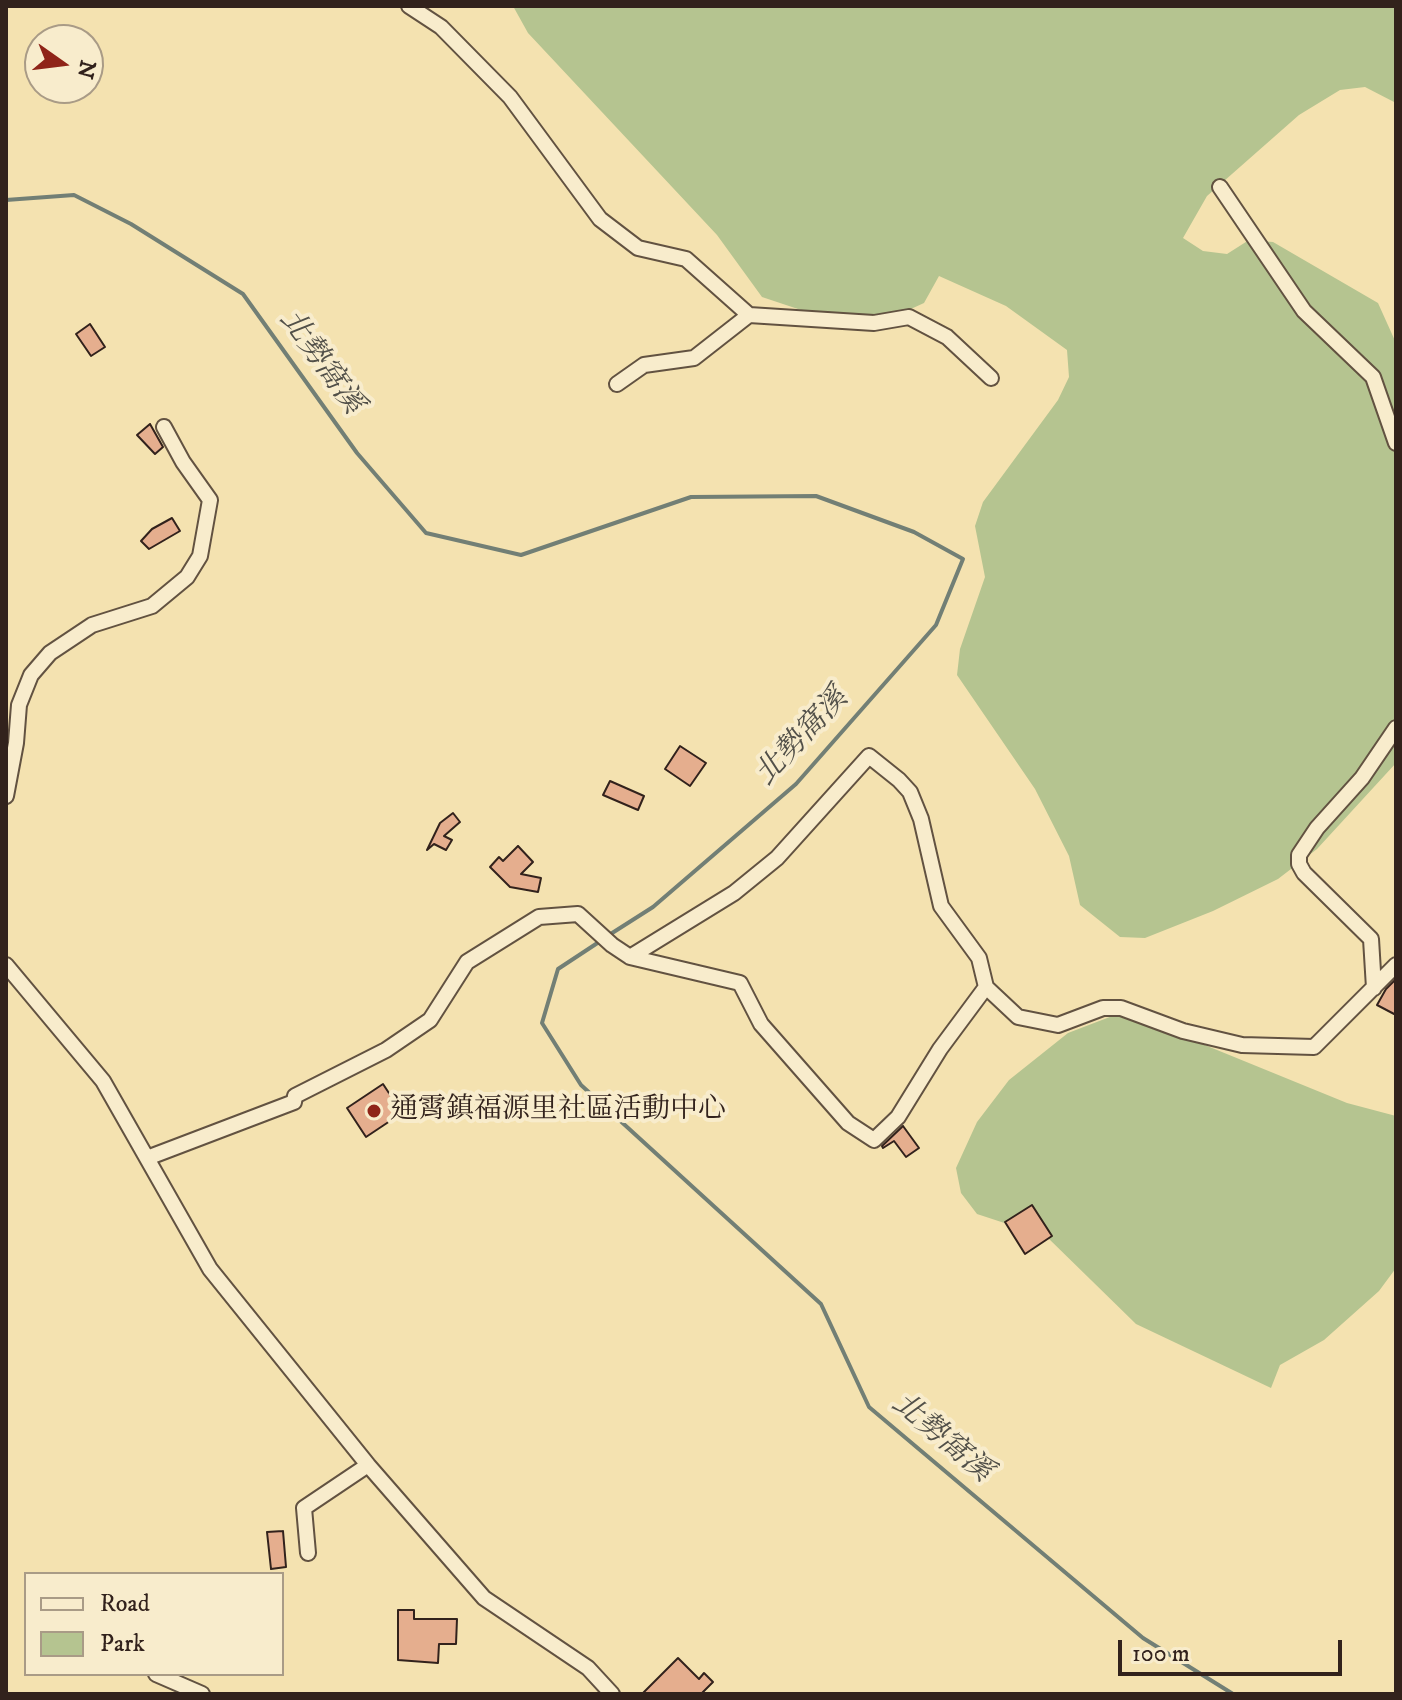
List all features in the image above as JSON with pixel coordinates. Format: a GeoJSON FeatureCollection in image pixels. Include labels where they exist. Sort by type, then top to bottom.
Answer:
{"type":"FeatureCollection","features":[{"type":"Feature","properties":{"kind":"street"},"geometry":{"type":"LineString","coordinates":[[409,6],[441,27],[510,97],[600,219],[638,248],[686,259],[749,315],[874,323],[909,317],[947,337],[991,378]]}},
{"type":"Feature","properties":{"kind":"street"},"geometry":{"type":"LineString","coordinates":[[1220,187],[1304,311],[1373,377],[1396,443]]}},
{"type":"Feature","properties":{"kind":"street"},"geometry":{"type":"LineString","coordinates":[[617,384],[644,365],[694,358],[749,315]]}},
{"type":"Feature","properties":{"kind":"street"},"geometry":{"type":"LineString","coordinates":[[6,796],[16,743],[19,705],[31,675],[50,653],[92,625],[152,606],[187,577],[200,556],[210,500],[183,462],[164,427]]}},
{"type":"Feature","properties":{"kind":"street"},"geometry":{"type":"LineString","coordinates":[[1374,988],[1371,939],[1304,873],[1299,864],[1299,855],[1317,828],[1362,778],[1396,728]]}},
{"type":"Feature","properties":{"kind":"street"},"geometry":{"type":"LineString","coordinates":[[630,957],[734,893],[777,858],[869,756],[910,792],[921,819],[941,906],[979,958],[986,987],[1018,1017],[1058,1025],[1103,1008],[1121,1008],[1183,1031],[1242,1045],[1314,1047],[1396,965]]}},
{"type":"Feature","properties":{"kind":"street"},"geometry":{"type":"LineString","coordinates":[[147,1158],[294,1102],[295,1096],[386,1050],[430,1020],[467,962],[539,917],[578,914],[630,957],[740,983],[761,1024],[848,1123],[874,1140],[898,1117],[940,1049],[986,987]]}},
{"type":"Feature","properties":{"kind":"street"},"geometry":{"type":"LineString","coordinates":[[6,965],[103,1081],[210,1269],[368,1465],[484,1598],[588,1668],[612,1694]]}},
{"type":"Feature","properties":{"kind":"street"},"geometry":{"type":"LineString","coordinates":[[308,1553],[304,1508],[368,1465]]}},
{"type":"Feature","properties":{"kind":"street"},"geometry":{"type":"LineString","coordinates":[[161,1676],[202,1694]]}},
{"type":"Feature","properties":{"kind":"green space"},"geometry":{"type":"Polygon","coordinates":[[[513,6],[1396,6],[1396,103],[1365,87],[1340,90],[1299,115],[1207,196],[1183,238],[1203,251],[1227,254],[1249,240],[1273,242],[1378,303],[1396,343],[1396,763],[1317,849],[1278,879],[1213,911],[1145,938],[1120,937],[1080,905],[1069,856],[1035,789],[957,675],[960,649],[985,577],[975,526],[983,502],[1058,400],[1069,377],[1067,350],[1006,306],[939,276],[924,303],[880,323],[807,312],[762,297],[717,235],[528,33],[513,6]]]}},
{"type":"Feature","properties":{"kind":"green space"},"geometry":{"type":"Polygon","coordinates":[[[1115,1015],[1141,1019],[1347,1103],[1396,1116],[1396,1268],[1379,1291],[1324,1340],[1280,1365],[1271,1388],[1136,1324],[1047,1237],[977,1214],[961,1193],[956,1168],[977,1122],[1009,1080],[1068,1033],[1115,1015]]]}},
{"type":"Feature","properties":{"kind":"building"},"geometry":{"type":"Polygon","coordinates":[[[90,324],[105,347],[91,356],[76,334],[90,324]]]}},
{"type":"Feature","properties":{"kind":"building"},"geometry":{"type":"Polygon","coordinates":[[[150,424],[163,447],[155,454],[137,435],[150,424]]]}},
{"type":"Feature","properties":{"kind":"building"},"geometry":{"type":"Polygon","coordinates":[[[172,518],[180,531],[149,549],[141,541],[152,529],[172,518]]]}},
{"type":"Feature","properties":{"kind":"building"},"geometry":{"type":"Polygon","coordinates":[[[680,746],[706,763],[690,786],[665,769],[680,746]]]}},
{"type":"Feature","properties":{"kind":"building"},"geometry":{"type":"Polygon","coordinates":[[[610,781],[644,796],[638,810],[603,795],[610,781]]]}},
{"type":"Feature","properties":{"kind":"building"},"geometry":{"type":"Polygon","coordinates":[[[453,813],[460,822],[444,836],[452,840],[446,850],[434,844],[427,850],[440,823],[453,813]]]}},
{"type":"Feature","properties":{"kind":"building"},"geometry":{"type":"Polygon","coordinates":[[[518,846],[533,862],[521,874],[541,878],[538,892],[510,887],[490,867],[499,857],[503,861],[518,846]]]}},
{"type":"Feature","properties":{"kind":"building"},"geometry":{"type":"Polygon","coordinates":[[[1396,979],[1396,1015],[1377,1005],[1396,979]]]}},
{"type":"Feature","properties":{"kind":"building","name":"通霄鎮福源里社區活動中心"},"geometry":{"type":"Polygon","coordinates":[[[383,1084],[402,1113],[366,1137],[347,1108],[383,1084]]]}},
{"type":"Feature","properties":{"kind":"building"},"geometry":{"type":"Polygon","coordinates":[[[903,1126],[919,1148],[906,1157],[894,1141],[882,1146],[903,1126]]]}},
{"type":"Feature","properties":{"kind":"building"},"geometry":{"type":"Polygon","coordinates":[[[1032,1205],[1052,1236],[1025,1254],[1005,1222],[1032,1205]]]}},
{"type":"Feature","properties":{"kind":"building"},"geometry":{"type":"Polygon","coordinates":[[[283,1531],[286,1567],[271,1569],[267,1532],[283,1531]]]}},
{"type":"Feature","properties":{"kind":"building"},"geometry":{"type":"Polygon","coordinates":[[[398,1610],[414,1610],[414,1619],[457,1619],[456,1644],[439,1644],[438,1663],[398,1660],[398,1610]]]}},
{"type":"Feature","properties":{"kind":"building"},"geometry":{"type":"Polygon","coordinates":[[[678,1658],[699,1679],[704,1673],[713,1682],[701,1694],[642,1694],[678,1658]]]}},
{"type":"Feature","properties":{"kind":"waterway","name":"北勢窩溪"},"geometry":{"type":"LineString","coordinates":[[6,200],[74,195],[131,224],[243,294],[357,453],[426,533],[521,555],[691,497],[816,496],[914,532],[963,559],[936,625],[796,784],[653,907],[609,935]]}},
{"type":"Feature","properties":{"kind":"waterway","name":"北勢窩溪"},"geometry":{"type":"LineString","coordinates":[[602,940],[558,969],[542,1023],[581,1085],[821,1304],[869,1407],[1143,1638],[1233,1694]]}},
{"type":"Feature","properties":{"kind":"place","name":"通霄鎮福源里社區活動中心"},"geometry":{"type":"Point","coordinates":[374,1111]}}]}
